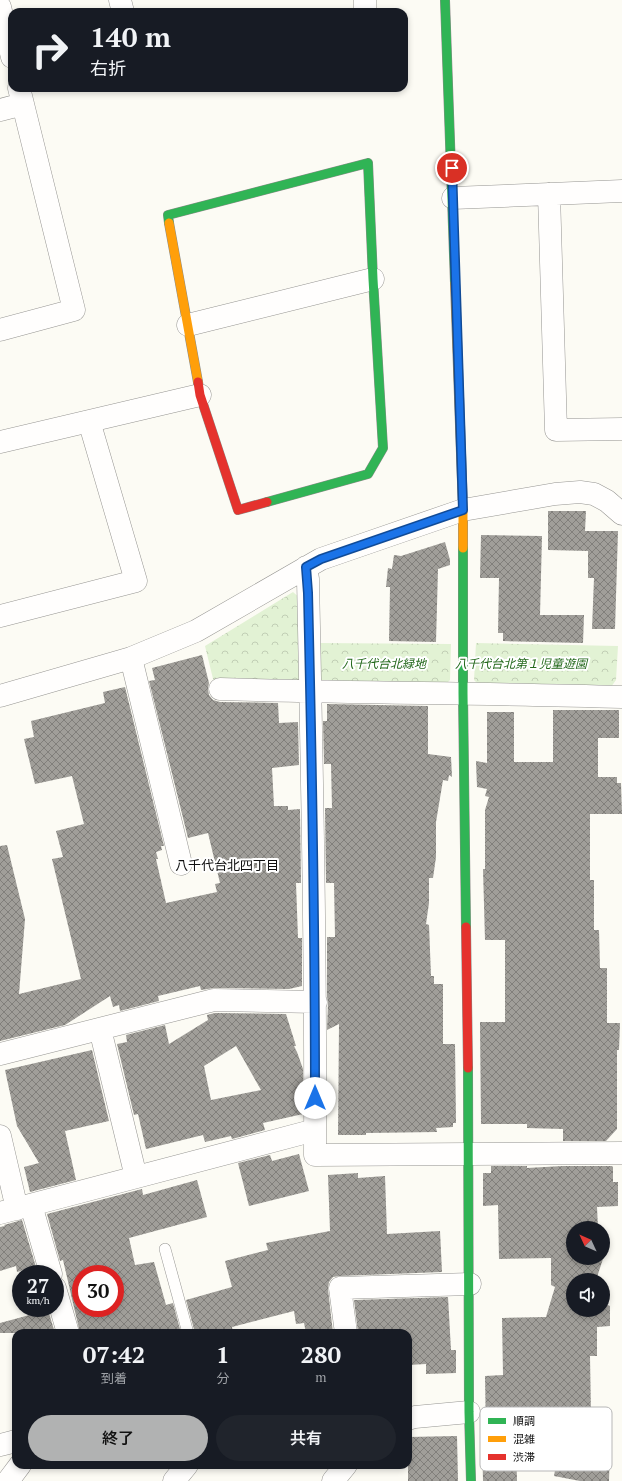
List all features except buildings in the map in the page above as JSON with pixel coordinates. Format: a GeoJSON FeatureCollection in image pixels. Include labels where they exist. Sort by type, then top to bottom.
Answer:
{"type":"FeatureCollection","features":[{"type":"Feature","properties":{"kind":"street"},"geometry":{"type":"LineString","coordinates":[[445,0],[463,510],[463,693],[469,1154],[469,1412],[471,1481]]}},
{"type":"Feature","properties":{"kind":"street"},"geometry":{"type":"LineString","coordinates":[[0,7],[8,40]]}},
{"type":"Feature","properties":{"kind":"street"},"geometry":{"type":"LineString","coordinates":[[0,110],[21,96],[74,310],[0,330]]}},
{"type":"Feature","properties":{"kind":"street"},"geometry":{"type":"LineString","coordinates":[[368,163],[373,279],[384,448],[368,474],[238,510],[200,395],[168,215],[368,163]]}},
{"type":"Feature","properties":{"kind":"street"},"geometry":{"type":"LineString","coordinates":[[453,198],[622,191]]}},
{"type":"Feature","properties":{"kind":"street"},"geometry":{"type":"LineString","coordinates":[[549,194],[556,430],[622,429]]}},
{"type":"Feature","properties":{"kind":"street"},"geometry":{"type":"LineString","coordinates":[[188,325],[373,279]]}},
{"type":"Feature","properties":{"kind":"street"},"geometry":{"type":"LineString","coordinates":[[0,442],[200,395]]}},
{"type":"Feature","properties":{"kind":"street"},"geometry":{"type":"LineString","coordinates":[[0,616],[136,581],[89,421]]}},
{"type":"Feature","properties":{"kind":"street"},"geometry":{"type":"LineString","coordinates":[[0,696],[131,658],[196,631],[321,559],[463,510],[555,494],[580,492],[594,494],[606,501],[622,514]]}},
{"type":"Feature","properties":{"kind":"street"},"geometry":{"type":"LineString","coordinates":[[306,567],[308,579],[316,1002],[315,1155],[622,1153]]}},
{"type":"Feature","properties":{"kind":"street"},"geometry":{"type":"LineString","coordinates":[[131,658],[181,864]]}},
{"type":"Feature","properties":{"kind":"street"},"geometry":{"type":"LineString","coordinates":[[220,689],[310,692],[463,693],[622,697]]}},
{"type":"Feature","properties":{"kind":"street"},"geometry":{"type":"LineString","coordinates":[[0,1054],[214,1000],[316,1002]]}},
{"type":"Feature","properties":{"kind":"street"},"geometry":{"type":"LineString","coordinates":[[100,1029],[136,1177]]}},
{"type":"Feature","properties":{"kind":"street"},"geometry":{"type":"LineString","coordinates":[[16,1209],[315,1130]]}},
{"type":"Feature","properties":{"kind":"street"},"geometry":{"type":"LineString","coordinates":[[1,1143],[16,1209],[46,1265]]}},
{"type":"Feature","properties":{"kind":"street"},"geometry":{"type":"LineString","coordinates":[[345,1329],[340,1288],[470,1284]]}},
{"type":"Feature","properties":{"kind":"street"},"geometry":{"type":"LineString","coordinates":[[63,1317],[67,1329]]}},
{"type":"Feature","properties":{"kind":"street"},"geometry":{"type":"LineString","coordinates":[[412,1418],[469,1412]]}},
{"type":"Feature","properties":{"kind":"street"},"geometry":{"type":"LineString","coordinates":[[0,1445],[12,1442]]}},
{"type":"Feature","properties":{"kind":"street"},"geometry":{"type":"LineString","coordinates":[[8,1481],[17,1469]]}},
{"type":"Feature","properties":{"kind":"street"},"geometry":{"type":"LineString","coordinates":[[174,1481],[184,1469]]}},
{"type":"Feature","properties":{"kind":"street"},"geometry":{"type":"LineString","coordinates":[[334,1481],[343,1469]]}},
{"type":"Feature","properties":{"kind":"lane"},"geometry":{"type":"LineString","coordinates":[[165,1249],[187,1329]]}},
{"type":"Feature","properties":{"kind":"green space"},"geometry":{"type":"Polygon","coordinates":[[[293,592],[301,599],[300,678],[295,684],[214,683],[205,646],[293,592]]]}},
{"type":"Feature","properties":{"kind":"green space","name":"八千代台北緑地"},"geometry":{"type":"Polygon","coordinates":[[[318,643],[451,644],[450,680],[445,685],[320,684],[318,643]]]}},
{"type":"Feature","properties":{"kind":"green space","name":"八千代台北第１児童遊園"},"geometry":{"type":"Polygon","coordinates":[[[476,643],[618,646],[616,680],[611,687],[478,684],[474,680],[476,643]]]}},
{"type":"Feature","properties":{"kind":"traffic: fast"},"geometry":{"type":"LineString","coordinates":[[445,0],[455,283]]}},
{"type":"Feature","properties":{"kind":"traffic: fast"},"geometry":{"type":"LineString","coordinates":[[267,502],[368,474],[383,448],[368,163]]}},
{"type":"Feature","properties":{"kind":"traffic: fast"},"geometry":{"type":"LineString","coordinates":[[169,223],[168,215],[368,163]]}},
{"type":"Feature","properties":{"kind":"traffic: fast"},"geometry":{"type":"LineString","coordinates":[[463,548],[466,927]]}},
{"type":"Feature","properties":{"kind":"traffic: fast"},"geometry":{"type":"LineString","coordinates":[[468,1068],[469,1412],[471,1481]]}},
{"type":"Feature","properties":{"kind":"traffic: slow"},"geometry":{"type":"LineString","coordinates":[[169,223],[198,382]]}},
{"type":"Feature","properties":{"kind":"traffic: slow"},"geometry":{"type":"LineString","coordinates":[[455,283],[463,548]]}},
{"type":"Feature","properties":{"kind":"traffic: jam"},"geometry":{"type":"LineString","coordinates":[[198,382],[200,395],[238,510],[267,502]]}},
{"type":"Feature","properties":{"kind":"traffic: jam"},"geometry":{"type":"LineString","coordinates":[[466,927],[468,1068]]}},
{"type":"Feature","properties":{"kind":"district","name":"八千代台北四丁目"},"geometry":{"type":"Point","coordinates":[227,865]}},
{"type":"Feature","properties":{"kind":"route"},"geometry":{"type":"LineString","coordinates":[[315,1098],[316,1002],[308,579],[306,567],[321,559],[463,510],[452,168]]}}]}
